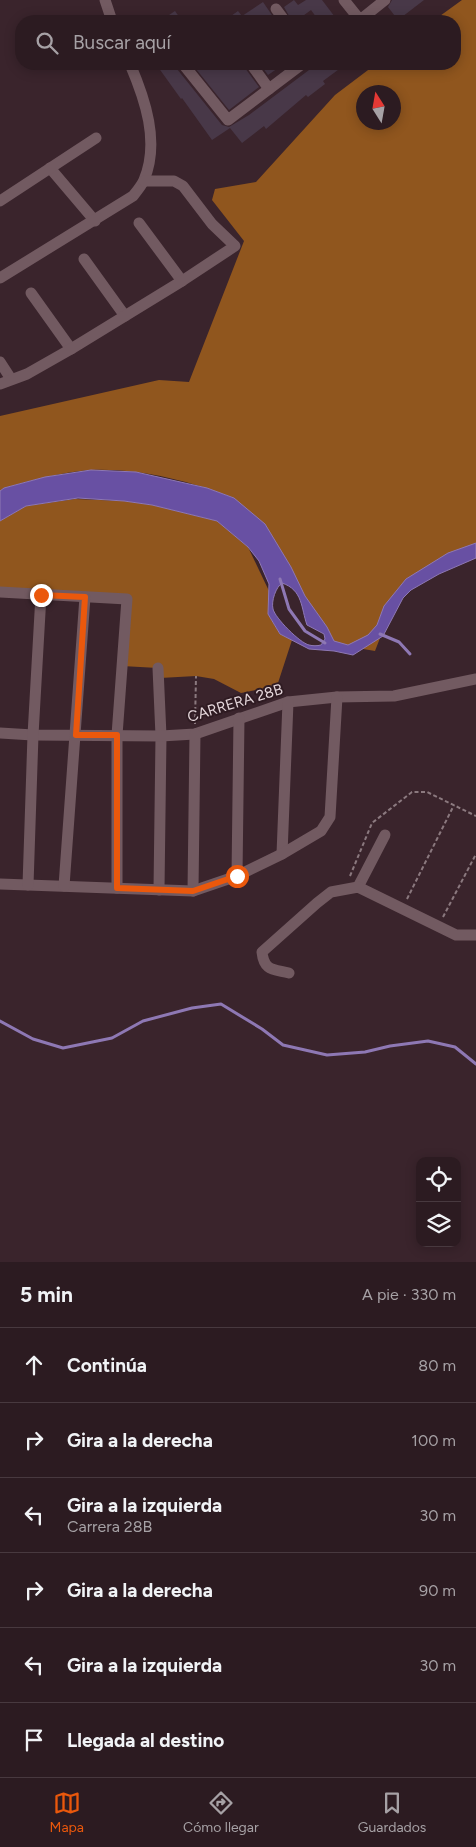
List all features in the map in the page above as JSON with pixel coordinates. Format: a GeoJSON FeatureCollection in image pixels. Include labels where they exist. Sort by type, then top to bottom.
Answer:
{"type":"FeatureCollection","features":[{"type":"Feature","properties":{"kind":"street"},"geometry":{"type":"LineString","coordinates":[[101,0],[108,11]]}},
{"type":"Feature","properties":{"kind":"street"},"geometry":{"type":"LineString","coordinates":[[344,0],[355,15]]}},
{"type":"Feature","properties":{"kind":"street"},"geometry":{"type":"LineString","coordinates":[[366,15],[385,0]]}},
{"type":"Feature","properties":{"kind":"street"},"geometry":{"type":"LineString","coordinates":[[276,9],[280,15]]}},
{"type":"Feature","properties":{"kind":"street"},"geometry":{"type":"LineString","coordinates":[[0,278],[133,196],[144,181],[150,159],[148,115],[142,91],[133,70]]}},
{"type":"Feature","properties":{"kind":"street"},"geometry":{"type":"LineString","coordinates":[[188,70],[228,120],[294,70]]}},
{"type":"Feature","properties":{"kind":"street"},"geometry":{"type":"LineString","coordinates":[[255,70],[269,89]]}},
{"type":"Feature","properties":{"kind":"street"},"geometry":{"type":"LineString","coordinates":[[0,201],[96,138]]}},
{"type":"Feature","properties":{"kind":"street"},"geometry":{"type":"LineString","coordinates":[[50,168],[95,221]]}},
{"type":"Feature","properties":{"kind":"street"},"geometry":{"type":"LineString","coordinates":[[0,362],[6,381],[27,374],[182,282],[235,246],[212,224],[183,186],[174,181],[144,181]]}},
{"type":"Feature","properties":{"kind":"street"},"geometry":{"type":"LineString","coordinates":[[139,223],[182,282]]}},
{"type":"Feature","properties":{"kind":"street"},"geometry":{"type":"LineString","coordinates":[[84,259],[125,316]]}},
{"type":"Feature","properties":{"kind":"street"},"geometry":{"type":"LineString","coordinates":[[32,293],[71,349]]}},
{"type":"Feature","properties":{"kind":"street"},"geometry":{"type":"LineString","coordinates":[[0,592],[127,599],[117,735],[117,888]]}},
{"type":"Feature","properties":{"kind":"street"},"geometry":{"type":"LineString","coordinates":[[28,884],[33,735],[41,595]]}},
{"type":"Feature","properties":{"kind":"street"},"geometry":{"type":"LineString","coordinates":[[64,886],[85,597]]}},
{"type":"Feature","properties":{"kind":"street"},"geometry":{"type":"LineString","coordinates":[[158,668],[161,736],[159,890]]}},
{"type":"Feature","properties":{"kind":"street","name":"CARRERA 28B"},"geometry":{"type":"LineString","coordinates":[[0,733],[161,736],[194,734],[288,702],[337,697],[394,696],[476,679]]}},
{"type":"Feature","properties":{"kind":"street"},"geometry":{"type":"LineString","coordinates":[[0,884],[193,891],[237,876],[282,854],[321,831],[330,817],[337,697]]}},
{"type":"Feature","properties":{"kind":"street"},"geometry":{"type":"LineString","coordinates":[[282,854],[288,702]]}},
{"type":"Feature","properties":{"kind":"street"},"geometry":{"type":"LineString","coordinates":[[237,876],[239,718]]}},
{"type":"Feature","properties":{"kind":"street"},"geometry":{"type":"LineString","coordinates":[[193,891],[194,734]]}},
{"type":"Feature","properties":{"kind":"street"},"geometry":{"type":"LineString","coordinates":[[358,887],[385,834]]}},
{"type":"Feature","properties":{"kind":"street"},"geometry":{"type":"LineString","coordinates":[[289,973],[266,967],[263,962],[262,952],[331,892],[358,887],[456,935],[476,935]]}},
{"type":"Feature","properties":{"kind":"path"},"geometry":{"type":"LineString","coordinates":[[194,734],[196,676]]}},
{"type":"Feature","properties":{"kind":"path"},"geometry":{"type":"LineString","coordinates":[[345,890],[372,823],[412,792],[427,792],[476,816]]}},
{"type":"Feature","properties":{"kind":"path"},"geometry":{"type":"LineString","coordinates":[[402,908],[454,805]]}},
{"type":"Feature","properties":{"kind":"path"},"geometry":{"type":"LineString","coordinates":[[439,926],[476,854]]}},
{"type":"Feature","properties":{"kind":"shaded area"},"geometry":{"type":"Polygon","coordinates":[[[462,0],[476,0],[476,558],[400,586],[375,651],[334,644],[234,498],[182,481],[146,473],[109,470],[58,474],[4,488],[0,491],[0,416],[159,380],[189,382],[244,241],[212,200],[215,189],[256,182],[335,95],[368,70],[461,70],[461,15],[441,15],[462,0]]]}},
{"type":"Feature","properties":{"kind":"shaded area"},"geometry":{"type":"Polygon","coordinates":[[[91,470],[136,472],[207,488],[234,498],[265,524],[291,567],[305,596],[327,627],[334,641],[348,645],[368,635],[377,625],[384,606],[406,579],[448,553],[476,543],[476,558],[439,574],[411,590],[403,598],[383,636],[353,655],[309,649],[280,634],[268,614],[269,584],[259,561],[248,547],[217,521],[152,505],[78,498],[26,506],[0,521],[0,491],[4,488],[45,477],[91,470]],[[282,583],[276,591],[273,598],[275,613],[283,624],[300,640],[309,645],[321,645],[325,639],[324,634],[307,625],[298,595],[289,586],[282,583]]]}},
{"type":"Feature","properties":{"kind":"shaded area"},"geometry":{"type":"Polygon","coordinates":[[[75,499],[124,501],[152,505],[217,521],[248,547],[269,591],[268,614],[280,634],[292,640],[277,686],[241,693],[214,679],[196,676],[160,678],[158,668],[122,666],[127,599],[0,592],[0,521],[26,506],[75,499]]]}},
{"type":"Feature","properties":{"kind":"building"},"geometry":{"type":"Polygon","coordinates":[[[294,0],[298,5],[306,0],[322,0],[333,15],[315,15],[311,10],[304,15],[289,15],[284,7],[294,0]]]}},
{"type":"Feature","properties":{"kind":"building"},"geometry":{"type":"Polygon","coordinates":[[[392,0],[424,0],[404,15],[394,15],[388,7],[392,0]]]}},
{"type":"Feature","properties":{"kind":"building"},"geometry":{"type":"Polygon","coordinates":[[[263,2],[272,15],[244,15],[263,2]]]}},
{"type":"Feature","properties":{"kind":"building"},"geometry":{"type":"Polygon","coordinates":[[[175,11],[178,15],[169,15],[175,11]]]}},
{"type":"Feature","properties":{"kind":"building"},"geometry":{"type":"Polygon","coordinates":[[[238,11],[241,15],[232,15],[238,11]]]}},
{"type":"Feature","properties":{"kind":"building"},"geometry":{"type":"Polygon","coordinates":[[[160,70],[178,70],[222,125],[229,127],[249,115],[309,70],[338,70],[323,81],[325,84],[308,97],[306,95],[266,129],[264,126],[242,143],[230,128],[212,140],[160,70]]]}},
{"type":"Feature","properties":{"kind":"building"},"geometry":{"type":"Polygon","coordinates":[[[197,70],[246,70],[259,87],[229,110],[197,70]]]}},
{"type":"Feature","properties":{"kind":"building"},"geometry":{"type":"Polygon","coordinates":[[[264,70],[275,70],[268,75],[264,70]]]}},
{"type":"Feature","properties":{"kind":"waterway"},"geometry":{"type":"LineString","coordinates":[[280,579],[289,609],[305,631],[325,643]]}},
{"type":"Feature","properties":{"kind":"waterway"},"geometry":{"type":"LineString","coordinates":[[380,634],[399,642],[410,654]]}},
{"type":"Feature","properties":{"kind":"waterway"},"geometry":{"type":"LineString","coordinates":[[0,1021],[33,1039],[63,1048],[112,1038],[143,1021],[192,1008],[221,1004],[262,1029],[283,1045],[327,1055],[365,1052],[390,1046],[428,1041],[455,1047],[476,1064]]}},
{"type":"Feature","properties":{"kind":"route"},"geometry":{"type":"LineString","coordinates":[[41,595],[85,597],[76,735],[117,735],[117,888],[193,891],[237,876]]}}]}
